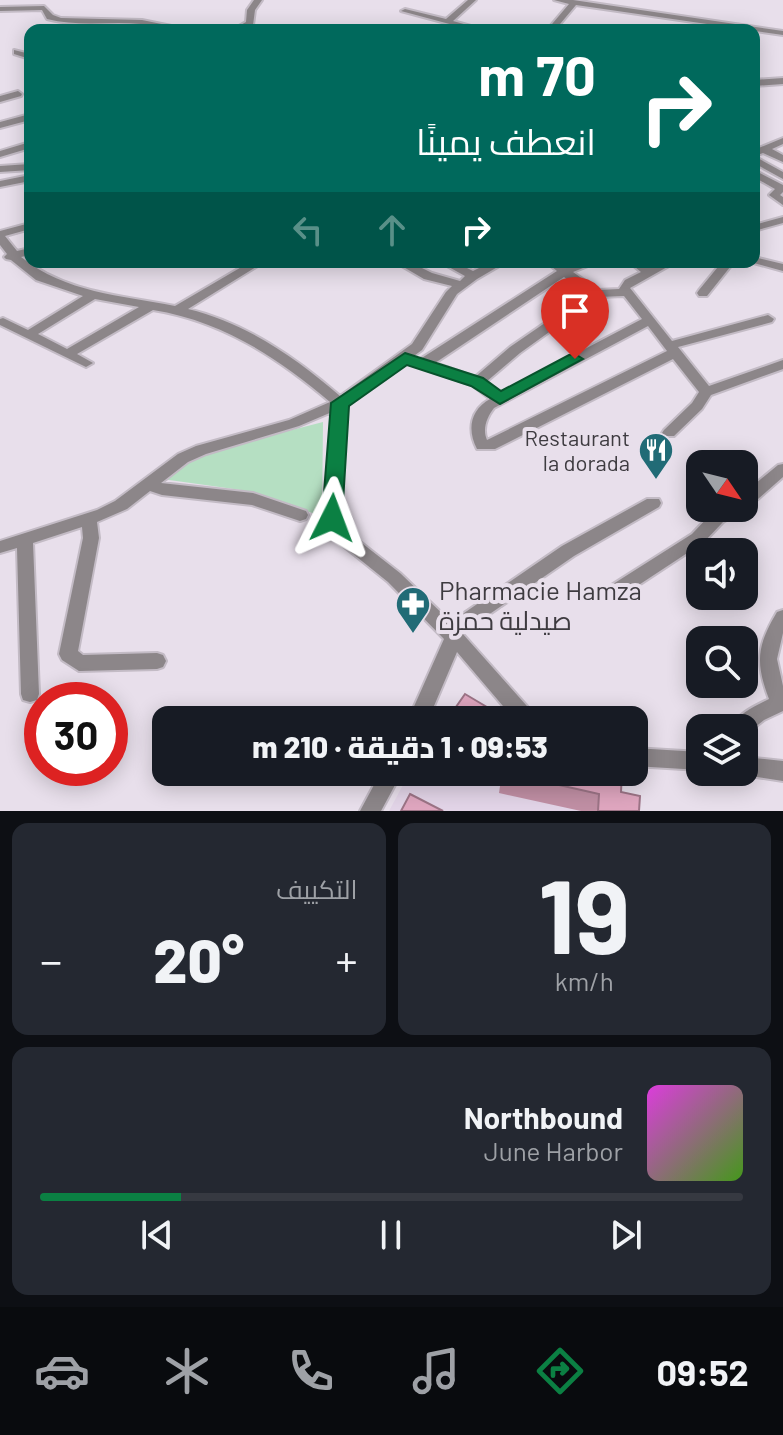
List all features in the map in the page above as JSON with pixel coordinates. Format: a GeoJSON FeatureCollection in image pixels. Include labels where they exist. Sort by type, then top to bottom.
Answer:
{"type":"FeatureCollection","features":[{"type":"Feature","properties":{"kind":"street"},"geometry":{"type":"LineString","coordinates":[[4,8],[19,0]]}},
{"type":"Feature","properties":{"kind":"street"},"geometry":{"type":"LineString","coordinates":[[248,24],[251,10],[258,0]]}},
{"type":"Feature","properties":{"kind":"street"},"geometry":{"type":"LineString","coordinates":[[448,21],[472,0]]}},
{"type":"Feature","properties":{"kind":"street"},"geometry":{"type":"LineString","coordinates":[[558,0],[720,24]]}},
{"type":"Feature","properties":{"kind":"street"},"geometry":{"type":"LineString","coordinates":[[556,24],[574,3]]}},
{"type":"Feature","properties":{"kind":"street"},"geometry":{"type":"LineString","coordinates":[[4,8],[44,8],[53,19],[73,22],[159,24]]}},
{"type":"Feature","properties":{"kind":"street"},"geometry":{"type":"LineString","coordinates":[[405,11],[459,24]]}},
{"type":"Feature","properties":{"kind":"street"},"geometry":{"type":"LineString","coordinates":[[760,30],[783,33]]}},
{"type":"Feature","properties":{"kind":"street"},"geometry":{"type":"LineString","coordinates":[[17,52],[24,55]]}},
{"type":"Feature","properties":{"kind":"street"},"geometry":{"type":"LineString","coordinates":[[760,83],[783,81]]}},
{"type":"Feature","properties":{"kind":"street"},"geometry":{"type":"LineString","coordinates":[[0,99],[18,94]]}},
{"type":"Feature","properties":{"kind":"street"},"geometry":{"type":"LineString","coordinates":[[0,125],[24,119]]}},
{"type":"Feature","properties":{"kind":"street"},"geometry":{"type":"LineString","coordinates":[[760,151],[783,141]]}},
{"type":"Feature","properties":{"kind":"street"},"geometry":{"type":"LineString","coordinates":[[0,154],[24,147]]}},
{"type":"Feature","properties":{"kind":"street"},"geometry":{"type":"LineString","coordinates":[[760,151],[783,159]]}},
{"type":"Feature","properties":{"kind":"street"},"geometry":{"type":"LineString","coordinates":[[760,163],[783,176]]}},
{"type":"Feature","properties":{"kind":"street"},"geometry":{"type":"LineString","coordinates":[[0,169],[24,167]]}},
{"type":"Feature","properties":{"kind":"street"},"geometry":{"type":"LineString","coordinates":[[760,176],[782,189],[774,195],[783,202]]}},
{"type":"Feature","properties":{"kind":"street"},"geometry":{"type":"LineString","coordinates":[[0,184],[24,179]]}},
{"type":"Feature","properties":{"kind":"street"},"geometry":{"type":"LineString","coordinates":[[760,226],[783,220]]}},
{"type":"Feature","properties":{"kind":"street"},"geometry":{"type":"LineString","coordinates":[[24,228],[0,236],[10,257],[24,267]]}},
{"type":"Feature","properties":{"kind":"street"},"geometry":{"type":"LineString","coordinates":[[10,257],[24,253]]}},
{"type":"Feature","properties":{"kind":"street"},"geometry":{"type":"LineString","coordinates":[[760,262],[783,268]]}},
{"type":"Feature","properties":{"kind":"street"},"geometry":{"type":"LineString","coordinates":[[25,268],[93,295],[215,321],[300,368],[340,403]]}},
{"type":"Feature","properties":{"kind":"street"},"geometry":{"type":"LineString","coordinates":[[176,311],[248,268]]}},
{"type":"Feature","properties":{"kind":"street"},"geometry":{"type":"LineString","coordinates":[[413,268],[428,276],[468,280]]}},
{"type":"Feature","properties":{"kind":"street"},"geometry":{"type":"LineString","coordinates":[[453,268],[468,280]]}},
{"type":"Feature","properties":{"kind":"street"},"geometry":{"type":"LineString","coordinates":[[0,547],[89,520],[121,505],[183,458],[201,450],[294,423],[340,403],[405,358],[428,333],[442,305],[468,280],[489,268]]}},
{"type":"Feature","properties":{"kind":"street"},"geometry":{"type":"LineString","coordinates":[[559,268],[595,294]]}},
{"type":"Feature","properties":{"kind":"street"},"geometry":{"type":"LineString","coordinates":[[424,364],[563,272],[575,268]]}},
{"type":"Feature","properties":{"kind":"street"},"geometry":{"type":"LineString","coordinates":[[643,268],[650,273]]}},
{"type":"Feature","properties":{"kind":"street"},"geometry":{"type":"LineString","coordinates":[[659,268],[625,286],[626,292],[706,392]]}},
{"type":"Feature","properties":{"kind":"street"},"geometry":{"type":"LineString","coordinates":[[703,293],[723,268]]}},
{"type":"Feature","properties":{"kind":"street"},"geometry":{"type":"LineString","coordinates":[[477,382],[515,350],[595,294],[626,292]]}},
{"type":"Feature","properties":{"kind":"street"},"geometry":{"type":"LineString","coordinates":[[30,334],[93,295]]}},
{"type":"Feature","properties":{"kind":"street"},"geometry":{"type":"LineString","coordinates":[[69,353],[150,306]]}},
{"type":"Feature","properties":{"kind":"street"},"geometry":{"type":"LineString","coordinates":[[650,320],[489,405],[481,416],[477,434],[486,447],[575,405],[672,349],[768,319]]}},
{"type":"Feature","properties":{"kind":"street"},"geometry":{"type":"LineString","coordinates":[[3,322],[86,363]]}},
{"type":"Feature","properties":{"kind":"street"},"geometry":{"type":"LineString","coordinates":[[405,358],[477,382],[500,399]]}},
{"type":"Feature","properties":{"kind":"street"},"geometry":{"type":"LineString","coordinates":[[669,433],[697,406],[706,392],[783,364]]}},
{"type":"Feature","properties":{"kind":"street"},"geometry":{"type":"LineString","coordinates":[[340,403],[332,518],[343,537],[399,580],[429,608],[514,706]]}},
{"type":"Feature","properties":{"kind":"street"},"geometry":{"type":"LineString","coordinates":[[758,491],[781,473]]}},
{"type":"Feature","properties":{"kind":"street"},"geometry":{"type":"LineString","coordinates":[[148,484],[162,489],[253,499],[300,515]]}},
{"type":"Feature","properties":{"kind":"street"},"geometry":{"type":"LineString","coordinates":[[424,706],[451,636],[568,551],[653,503]]}},
{"type":"Feature","properties":{"kind":"street"},"geometry":{"type":"LineString","coordinates":[[89,520],[91,538],[68,654],[79,663],[157,661]]}},
{"type":"Feature","properties":{"kind":"street"},"geometry":{"type":"LineString","coordinates":[[616,591],[698,538],[713,522]]}},
{"type":"Feature","properties":{"kind":"street"},"geometry":{"type":"LineString","coordinates":[[25,539],[30,682]]}},
{"type":"Feature","properties":{"kind":"street"},"geometry":{"type":"LineString","coordinates":[[757,714],[781,702],[766,668],[766,658],[783,617]]}},
{"type":"Feature","properties":{"kind":"street"},"geometry":{"type":"LineString","coordinates":[[648,758],[686,760]]}},
{"type":"Feature","properties":{"kind":"street"},"geometry":{"type":"LineString","coordinates":[[758,768],[783,771]]}},
{"type":"Feature","properties":{"kind":"street"},"geometry":{"type":"LineString","coordinates":[[370,811],[384,786]]}},
{"type":"Feature","properties":{"kind":"shaded area"},"geometry":{"type":"Polygon","coordinates":[[[402,786],[604,786],[639,801],[639,811],[389,811],[402,786]]]}},
{"type":"Feature","properties":{"kind":"green space"},"geometry":{"type":"Polygon","coordinates":[[[323,422],[322,516],[241,490],[162,479],[203,453],[323,422]]]}},
{"type":"Feature","properties":{"kind":"building"},"geometry":{"type":"Polygon","coordinates":[[[465,694],[485,706],[457,706],[465,694]]]}},
{"type":"Feature","properties":{"kind":"building"},"geometry":{"type":"Polygon","coordinates":[[[564,786],[621,786],[621,792],[640,796],[639,811],[598,811],[599,794],[564,786]]]}},
{"type":"Feature","properties":{"kind":"building"},"geometry":{"type":"Polygon","coordinates":[[[410,794],[443,811],[401,811],[410,794]]]}},
{"type":"Feature","properties":{"kind":"place","name":"Restaurant la dorada"},"geometry":{"type":"Point","coordinates":[656,481]}},
{"type":"Feature","properties":{"kind":"place","name":"Pharmacie Hamza صيدلية حمزة"},"geometry":{"type":"Point","coordinates":[413,635]}},
{"type":"Feature","properties":{"kind":"route"},"geometry":{"type":"LineString","coordinates":[[332,518],[340,403],[405,358],[477,382],[500,399],[575,359]]}}]}
